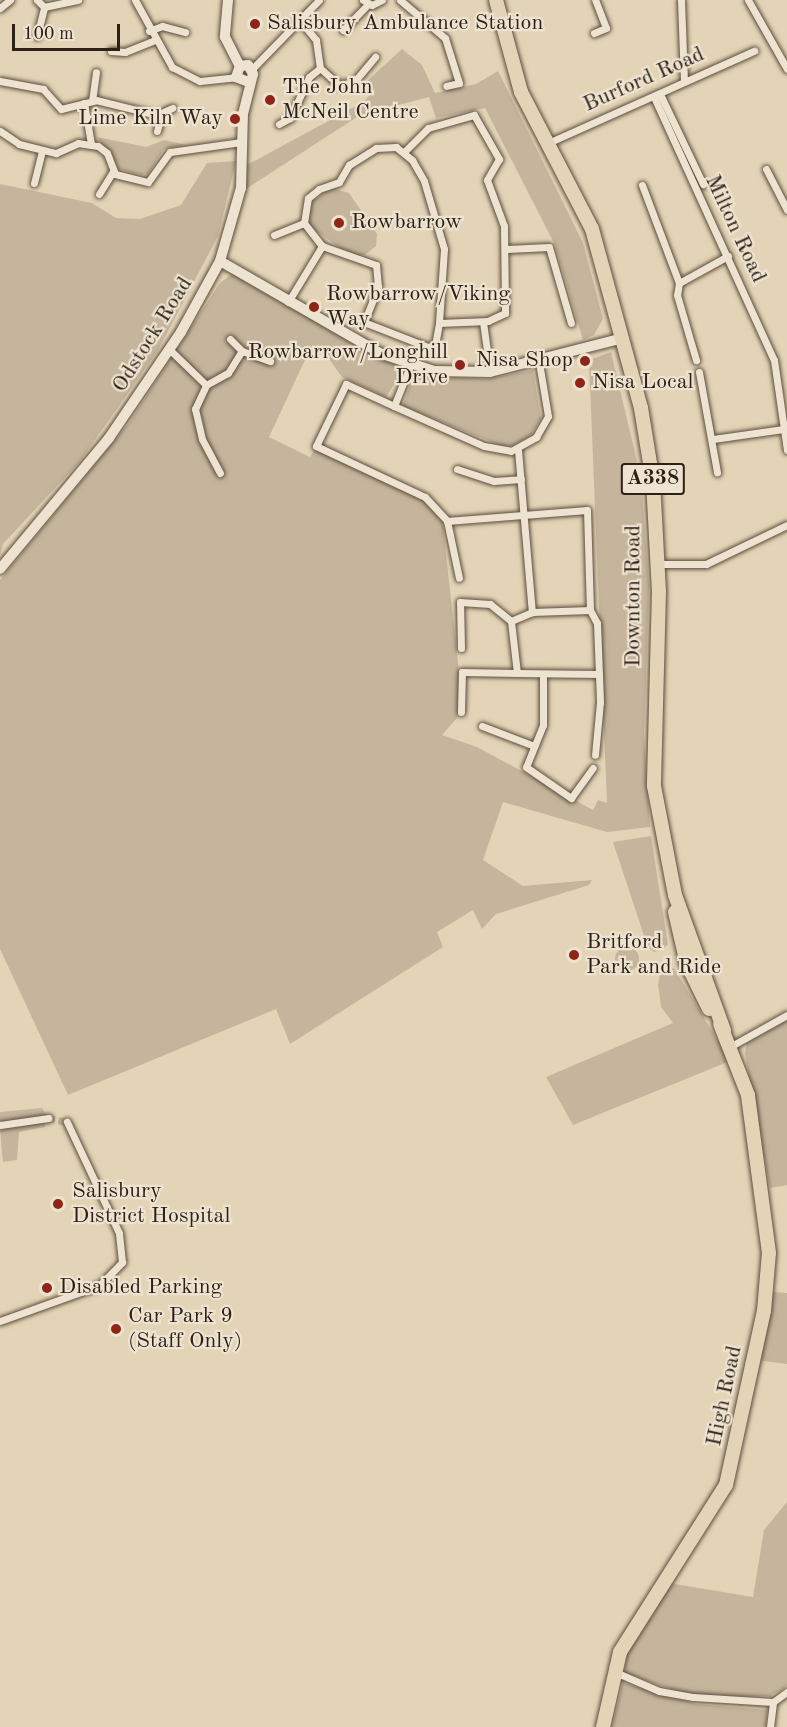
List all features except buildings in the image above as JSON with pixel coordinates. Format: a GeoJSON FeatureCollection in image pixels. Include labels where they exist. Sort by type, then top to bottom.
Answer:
{"type":"FeatureCollection","features":[{"type":"Feature","properties":{"kind":"highway","name":"Downton Road"},"geometry":{"type":"LineString","coordinates":[[496,0],[510,65],[592,229],[623,338],[650,459],[658,564],[651,753],[675,895],[724,1030],[733,1045]]}},
{"type":"Feature","properties":{"kind":"highway","name":"High Road"},"geometry":{"type":"LineString","coordinates":[[603,1727],[613,1671],[726,1485],[764,1311],[769,1253],[764,1209],[748,1095],[733,1045]]}},
{"type":"Feature","properties":{"kind":"street"},"geometry":{"type":"LineString","coordinates":[[0,8],[10,0]]}},
{"type":"Feature","properties":{"kind":"street"},"geometry":{"type":"LineString","coordinates":[[37,0],[44,7]]}},
{"type":"Feature","properties":{"kind":"street"},"geometry":{"type":"LineString","coordinates":[[44,7],[78,0]]}},
{"type":"Feature","properties":{"kind":"street"},"geometry":{"type":"LineString","coordinates":[[135,0],[165,60],[190,78],[241,79]]}},
{"type":"Feature","properties":{"kind":"street"},"geometry":{"type":"LineString","coordinates":[[228,0],[225,37],[240,66],[252,69]]}},
{"type":"Feature","properties":{"kind":"street","name":"Odstock Road"},"geometry":{"type":"LineString","coordinates":[[241,79],[319,0]]}},
{"type":"Feature","properties":{"kind":"street"},"geometry":{"type":"LineString","coordinates":[[343,30],[366,2],[382,0]]}},
{"type":"Feature","properties":{"kind":"street"},"geometry":{"type":"LineString","coordinates":[[400,0],[445,38],[459,83]]}},
{"type":"Feature","properties":{"kind":"street"},"geometry":{"type":"LineString","coordinates":[[594,33],[606,28],[595,0]]}},
{"type":"Feature","properties":{"kind":"street"},"geometry":{"type":"LineString","coordinates":[[681,0],[684,81]]}},
{"type":"Feature","properties":{"kind":"street"},"geometry":{"type":"LineString","coordinates":[[748,0],[787,69]]}},
{"type":"Feature","properties":{"kind":"street"},"geometry":{"type":"LineString","coordinates":[[37,36],[44,7]]}},
{"type":"Feature","properties":{"kind":"street"},"geometry":{"type":"LineString","coordinates":[[299,19],[316,40],[320,68],[339,85],[354,82],[375,57]]}},
{"type":"Feature","properties":{"kind":"street"},"geometry":{"type":"LineString","coordinates":[[149,31],[162,26],[185,32]]}},
{"type":"Feature","properties":{"kind":"street"},"geometry":{"type":"LineString","coordinates":[[111,51],[125,52],[154,40]]}},
{"type":"Feature","properties":{"kind":"street","name":"Burford Road"},"geometry":{"type":"LineString","coordinates":[[548,143],[754,51]]}},
{"type":"Feature","properties":{"kind":"street","name":"Odstock Road"},"geometry":{"type":"LineString","coordinates":[[0,569],[83,473],[170,350],[220,261],[239,201],[240,66]]}},
{"type":"Feature","properties":{"kind":"street"},"geometry":{"type":"LineString","coordinates":[[279,124],[290,118],[309,77],[320,68]]}},
{"type":"Feature","properties":{"kind":"street"},"geometry":{"type":"LineString","coordinates":[[92,100],[96,72]]}},
{"type":"Feature","properties":{"kind":"street"},"geometry":{"type":"LineString","coordinates":[[0,81],[43,89],[59,109],[92,100],[161,116]]}},
{"type":"Feature","properties":{"kind":"street"},"geometry":{"type":"LineString","coordinates":[[446,86],[468,81]]}},
{"type":"Feature","properties":{"kind":"street"},"geometry":{"type":"LineString","coordinates":[[657,95],[703,184]]}},
{"type":"Feature","properties":{"kind":"street","name":"Milton Road"},"geometry":{"type":"LineString","coordinates":[[657,95],[774,360],[787,450]]}},
{"type":"Feature","properties":{"kind":"street"},"geometry":{"type":"LineString","coordinates":[[84,104],[91,144]]}},
{"type":"Feature","properties":{"kind":"street"},"geometry":{"type":"LineString","coordinates":[[157,131],[161,116],[172,108]]}},
{"type":"Feature","properties":{"kind":"street"},"geometry":{"type":"LineString","coordinates":[[404,152],[428,128],[476,115],[499,159],[486,180],[507,249],[505,313],[483,322],[439,323]]}},
{"type":"Feature","properties":{"kind":"street"},"geometry":{"type":"LineString","coordinates":[[0,131],[42,150],[58,153],[78,143],[91,144],[107,153],[113,172],[99,194]]}},
{"type":"Feature","properties":{"kind":"street"},"geometry":{"type":"LineString","coordinates":[[113,172],[150,182],[170,152],[241,142]]}},
{"type":"Feature","properties":{"kind":"street"},"geometry":{"type":"LineString","coordinates":[[376,148],[404,152],[434,204],[443,248],[439,323],[435,345],[411,342],[364,322],[378,287],[376,265],[322,246],[304,222],[309,198],[339,182],[356,160],[376,148]]}},
{"type":"Feature","properties":{"kind":"street"},"geometry":{"type":"LineString","coordinates":[[34,183],[42,150]]}},
{"type":"Feature","properties":{"kind":"street"},"geometry":{"type":"LineString","coordinates":[[766,169],[784,197],[787,210]]}},
{"type":"Feature","properties":{"kind":"street"},"geometry":{"type":"LineString","coordinates":[[642,185],[679,283],[677,295],[696,360]]}},
{"type":"Feature","properties":{"kind":"street"},"geometry":{"type":"LineString","coordinates":[[274,235],[304,222]]}},
{"type":"Feature","properties":{"kind":"street"},"geometry":{"type":"LineString","coordinates":[[288,302],[322,246]]}},
{"type":"Feature","properties":{"kind":"street"},"geometry":{"type":"LineString","coordinates":[[507,249],[549,247],[571,323]]}},
{"type":"Feature","properties":{"kind":"street"},"geometry":{"type":"LineString","coordinates":[[679,283],[728,256]]}},
{"type":"Feature","properties":{"kind":"street"},"geometry":{"type":"LineString","coordinates":[[220,261],[288,302],[410,366],[448,373],[490,372],[539,362],[623,338]]}},
{"type":"Feature","properties":{"kind":"street"},"geometry":{"type":"LineString","coordinates":[[483,322],[490,372]]}},
{"type":"Feature","properties":{"kind":"street"},"geometry":{"type":"LineString","coordinates":[[230,339],[242,351],[270,361]]}},
{"type":"Feature","properties":{"kind":"street"},"geometry":{"type":"LineString","coordinates":[[170,350],[206,385]]}},
{"type":"Feature","properties":{"kind":"street"},"geometry":{"type":"LineString","coordinates":[[219,470],[195,409],[206,385],[228,373],[242,351]]}},
{"type":"Feature","properties":{"kind":"street"},"geometry":{"type":"LineString","coordinates":[[459,578],[447,521],[425,497],[316,446],[346,384],[495,450],[518,450],[536,437],[548,416],[539,362]]}},
{"type":"Feature","properties":{"kind":"street"},"geometry":{"type":"LineString","coordinates":[[394,406],[410,366]]}},
{"type":"Feature","properties":{"kind":"street"},"geometry":{"type":"LineString","coordinates":[[699,372],[717,472]]}},
{"type":"Feature","properties":{"kind":"street"},"geometry":{"type":"LineString","coordinates":[[713,440],[783,429]]}},
{"type":"Feature","properties":{"kind":"street"},"geometry":{"type":"LineString","coordinates":[[518,450],[532,612]]}},
{"type":"Feature","properties":{"kind":"street"},"geometry":{"type":"LineString","coordinates":[[457,469],[495,481],[521,479]]}},
{"type":"Feature","properties":{"kind":"street"},"geometry":{"type":"LineString","coordinates":[[447,521],[587,510],[590,610],[597,623],[599,674],[595,755]]}},
{"type":"Feature","properties":{"kind":"street"},"geometry":{"type":"LineString","coordinates":[[658,564],[706,564],[787,525]]}},
{"type":"Feature","properties":{"kind":"street"},"geometry":{"type":"LineString","coordinates":[[461,648],[461,601],[490,604],[512,621],[517,673]]}},
{"type":"Feature","properties":{"kind":"street"},"geometry":{"type":"LineString","coordinates":[[512,621],[532,612],[590,610]]}},
{"type":"Feature","properties":{"kind":"street"},"geometry":{"type":"LineString","coordinates":[[461,662],[462,712]]}},
{"type":"Feature","properties":{"kind":"street"},"geometry":{"type":"LineString","coordinates":[[462,672],[517,673],[543,678],[599,674]]}},
{"type":"Feature","properties":{"kind":"street"},"geometry":{"type":"LineString","coordinates":[[543,678],[543,725],[526,766],[571,798],[593,768]]}},
{"type":"Feature","properties":{"kind":"street"},"geometry":{"type":"LineString","coordinates":[[483,726],[534,746]]}},
{"type":"Feature","properties":{"kind":"street"},"geometry":{"type":"LineString","coordinates":[[733,1045],[787,1015]]}},
{"type":"Feature","properties":{"kind":"street"},"geometry":{"type":"LineString","coordinates":[[0,1125],[48,1118]]}},
{"type":"Feature","properties":{"kind":"street"},"geometry":{"type":"LineString","coordinates":[[0,1321],[100,1285],[122,1262],[119,1233],[67,1122]]}},
{"type":"Feature","properties":{"kind":"street"},"geometry":{"type":"LineString","coordinates":[[613,1671],[659,1691],[773,1702],[787,1692]]}},
{"type":"Feature","properties":{"kind":"street"},"geometry":{"type":"LineString","coordinates":[[770,1727],[773,1702]]}},
{"type":"Feature","properties":{"kind":"shaded area"},"geometry":{"type":"Polygon","coordinates":[[[402,49],[422,65],[435,93],[476,84],[498,71],[583,243],[603,319],[594,335],[583,340],[556,247],[485,108],[436,118],[429,97],[360,115],[246,189],[245,166],[365,101],[373,90],[366,82],[402,49]]]}},
{"type":"Feature","properties":{"kind":"shaded area"},"geometry":{"type":"Polygon","coordinates":[[[97,137],[146,147],[164,140],[186,145],[164,149],[148,174],[141,175],[119,169],[97,137]]]}},
{"type":"Feature","properties":{"kind":"shaded area"},"geometry":{"type":"Polygon","coordinates":[[[236,161],[218,236],[157,352],[80,461],[3,544],[0,555],[0,184],[92,203],[116,218],[140,219],[181,205],[207,163],[236,161]]]}},
{"type":"Feature","properties":{"kind":"shaded area","name":"Rowbarrow"},"geometry":{"type":"Polygon","coordinates":[[[331,188],[349,193],[377,234],[376,246],[365,255],[350,255],[311,227],[307,214],[312,202],[331,188]]]}},
{"type":"Feature","properties":{"kind":"shaded area"},"geometry":{"type":"Polygon","coordinates":[[[233,273],[404,369],[386,397],[342,377],[327,356],[311,347],[269,437],[310,457],[315,449],[425,501],[442,518],[461,689],[457,718],[442,735],[477,747],[593,810],[598,800],[607,803],[589,360],[611,352],[641,478],[649,587],[644,735],[650,827],[607,832],[503,802],[483,860],[523,886],[592,880],[589,885],[496,914],[482,929],[473,910],[437,932],[443,947],[290,1044],[276,1009],[68,1095],[0,949],[0,580],[129,423],[220,283],[233,273]]]}},
{"type":"Feature","properties":{"kind":"shaded area"},"geometry":{"type":"Polygon","coordinates":[[[533,370],[541,419],[530,436],[513,445],[502,446],[403,406],[412,379],[421,376],[486,379],[533,370]]]}},
{"type":"Feature","properties":{"kind":"shaded area"},"geometry":{"type":"Polygon","coordinates":[[[651,836],[668,945],[655,952],[648,948],[613,842],[651,836]]]}},
{"type":"Feature","properties":{"kind":"shaded area"},"geometry":{"type":"Polygon","coordinates":[[[627,947],[636,950],[639,959],[636,968],[627,971],[618,968],[615,959],[618,950],[627,947]]]}},
{"type":"Feature","properties":{"kind":"shaded area"},"geometry":{"type":"Polygon","coordinates":[[[674,968],[730,1061],[573,1125],[546,1077],[673,1023],[661,1007],[658,984],[660,974],[674,968]]]}},
{"type":"Feature","properties":{"kind":"shaded area"},"geometry":{"type":"Polygon","coordinates":[[[787,1020],[787,1185],[770,1188],[745,1053],[747,1043],[787,1020]]]}},
{"type":"Feature","properties":{"kind":"shaded area"},"geometry":{"type":"Polygon","coordinates":[[[42,1108],[47,1116],[0,1122],[0,1112],[42,1108]]]}},
{"type":"Feature","properties":{"kind":"shaded area"},"geometry":{"type":"Polygon","coordinates":[[[45,1122],[45,1127],[19,1132],[17,1160],[3,1162],[0,1130],[45,1122]]]}},
{"type":"Feature","properties":{"kind":"shaded area"},"geometry":{"type":"Polygon","coordinates":[[[773,1292],[787,1293],[787,1364],[756,1360],[773,1292]]]}},
{"type":"Feature","properties":{"kind":"shaded area"},"geometry":{"type":"Polygon","coordinates":[[[787,1502],[787,1686],[770,1696],[695,1697],[625,1673],[626,1650],[669,1583],[753,1597],[764,1530],[787,1502]]]}},
{"type":"Feature","properties":{"kind":"shaded area"},"geometry":{"type":"Polygon","coordinates":[[[623,1683],[696,1704],[767,1710],[766,1727],[612,1727],[623,1683]]]}},
{"type":"Feature","properties":{"kind":"tunnel"},"geometry":{"type":"LineString","coordinates":[[48,1118],[67,1122]]}},
{"type":"Feature","properties":{"kind":"place","name":"Salisbury Ambulance Station"},"geometry":{"type":"Point","coordinates":[255,24]}},
{"type":"Feature","properties":{"kind":"place","name":"The John McNeil Centre"},"geometry":{"type":"Point","coordinates":[270,100]}},
{"type":"Feature","properties":{"kind":"place","name":"Lime Kiln Way"},"geometry":{"type":"Point","coordinates":[235,119]}},
{"type":"Feature","properties":{"kind":"place","name":"Rowbarrow"},"geometry":{"type":"Point","coordinates":[339,223]}},
{"type":"Feature","properties":{"kind":"place","name":"Rowbarrow/Viking Way"},"geometry":{"type":"Point","coordinates":[314,307]}},
{"type":"Feature","properties":{"kind":"place","name":"Nisa Shop"},"geometry":{"type":"Point","coordinates":[585,361]}},
{"type":"Feature","properties":{"kind":"place","name":"Rowbarrow/Longhill Drive"},"geometry":{"type":"Point","coordinates":[460,365]}},
{"type":"Feature","properties":{"kind":"place","name":"Nisa Local"},"geometry":{"type":"Point","coordinates":[580,383]}},
{"type":"Feature","properties":{"kind":"place","name":"Britford Park and Ride"},"geometry":{"type":"Point","coordinates":[574,955]}},
{"type":"Feature","properties":{"kind":"place","name":"Salisbury District Hospital"},"geometry":{"type":"Point","coordinates":[58,1204]}},
{"type":"Feature","properties":{"kind":"place","name":"Disabled Parking"},"geometry":{"type":"Point","coordinates":[47,1288]}},
{"type":"Feature","properties":{"kind":"place","name":"Car Park 9 (Staff Only)"},"geometry":{"type":"Point","coordinates":[116,1329]}}]}
